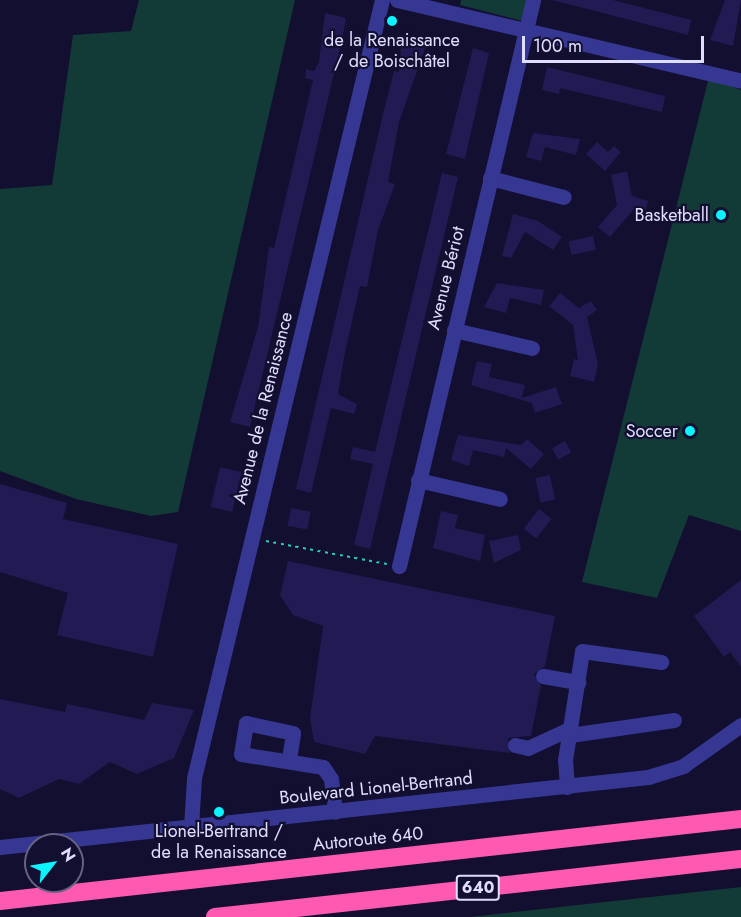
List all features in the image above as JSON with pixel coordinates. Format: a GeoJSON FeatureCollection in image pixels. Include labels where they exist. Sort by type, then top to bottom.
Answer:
{"type":"FeatureCollection","features":[{"type":"Feature","properties":{"kind":"highway","name":"Autoroute 640"},"geometry":{"type":"LineString","coordinates":[[0,901],[741,819]]}},
{"type":"Feature","properties":{"kind":"highway","name":"640"},"geometry":{"type":"LineString","coordinates":[[215,917],[741,859]]}},
{"type":"Feature","properties":{"kind":"street","name":"Avenue de la Renaissance"},"geometry":{"type":"LineString","coordinates":[[191,827],[194,778],[382,0]]}},
{"type":"Feature","properties":{"kind":"street"},"geometry":{"type":"LineString","coordinates":[[397,0],[741,81]]}},
{"type":"Feature","properties":{"kind":"street","name":"Avenue Bériot"},"geometry":{"type":"LineString","coordinates":[[399,566],[533,0]]}},
{"type":"Feature","properties":{"kind":"street"},"geometry":{"type":"LineString","coordinates":[[490,178],[564,197]]}},
{"type":"Feature","properties":{"kind":"street"},"geometry":{"type":"LineString","coordinates":[[454,330],[532,348]]}},
{"type":"Feature","properties":{"kind":"street"},"geometry":{"type":"LineString","coordinates":[[418,480],[500,499]]}},
{"type":"Feature","properties":{"kind":"street"},"geometry":{"type":"LineString","coordinates":[[567,787],[570,731],[582,651],[661,662]]}},
{"type":"Feature","properties":{"kind":"street"},"geometry":{"type":"LineString","coordinates":[[543,676],[578,682]]}},
{"type":"Feature","properties":{"kind":"street"},"geometry":{"type":"LineString","coordinates":[[515,745],[528,748],[570,731],[674,720]]}},
{"type":"Feature","properties":{"kind":"street","name":"Boulevard Lionel-Bertrand"},"geometry":{"type":"LineString","coordinates":[[0,847],[567,787],[672,771],[741,725]]}},
{"type":"Feature","properties":{"kind":"street"},"geometry":{"type":"LineString","coordinates":[[289,759],[327,770],[335,812]]}},
{"type":"Feature","properties":{"kind":"path"},"geometry":{"type":"LineString","coordinates":[[251,538],[399,566]]}},
{"type":"Feature","properties":{"kind":"green space"},"geometry":{"type":"Polygon","coordinates":[[[139,0],[295,0],[178,512],[151,516],[76,499],[0,471],[0,189],[52,185],[73,35],[131,31],[139,0]]]}},
{"type":"Feature","properties":{"kind":"green space"},"geometry":{"type":"Polygon","coordinates":[[[461,0],[528,0],[523,21],[460,5],[461,0]]]}},
{"type":"Feature","properties":{"kind":"green space"},"geometry":{"type":"Polygon","coordinates":[[[709,77],[741,90],[741,531],[689,515],[657,598],[582,582],[709,77]]]}},
{"type":"Feature","properties":{"kind":"green space"},"geometry":{"type":"Polygon","coordinates":[[[741,887],[741,917],[470,917],[741,887]]]}},
{"type":"Feature","properties":{"kind":"building"},"geometry":{"type":"Polygon","coordinates":[[[552,0],[613,0],[691,20],[688,35],[552,0]]]}},
{"type":"Feature","properties":{"kind":"building"},"geometry":{"type":"Polygon","coordinates":[[[725,0],[741,0],[733,46],[710,40],[725,0]]]}},
{"type":"Feature","properties":{"kind":"building"},"geometry":{"type":"Polygon","coordinates":[[[325,13],[346,18],[250,427],[230,422],[258,327],[269,247],[274,248],[313,80],[305,78],[306,69],[314,71],[319,62],[325,13]]]}},
{"type":"Feature","properties":{"kind":"building"},"geometry":{"type":"Polygon","coordinates":[[[402,37],[427,43],[399,122],[388,182],[395,184],[378,230],[367,287],[360,286],[344,357],[338,394],[357,404],[354,414],[331,408],[311,493],[296,489],[383,114],[394,71],[399,72],[402,37]]]}},
{"type":"Feature","properties":{"kind":"building"},"geometry":{"type":"Polygon","coordinates":[[[473,48],[489,53],[465,159],[446,154],[473,48]]]}},
{"type":"Feature","properties":{"kind":"building"},"geometry":{"type":"Polygon","coordinates":[[[547,67],[665,96],[662,112],[560,88],[559,94],[542,90],[547,67]]]}},
{"type":"Feature","properties":{"kind":"building"},"geometry":{"type":"Polygon","coordinates":[[[533,133],[580,139],[576,155],[545,147],[541,161],[526,157],[533,133]]]}},
{"type":"Feature","properties":{"kind":"building"},"geometry":{"type":"Polygon","coordinates":[[[597,142],[608,152],[614,146],[621,152],[605,171],[586,154],[597,142]]]}},
{"type":"Feature","properties":{"kind":"building"},"geometry":{"type":"Polygon","coordinates":[[[627,171],[632,196],[648,201],[645,212],[634,209],[610,237],[598,227],[617,205],[611,175],[627,171]]]}},
{"type":"Feature","properties":{"kind":"building"},"geometry":{"type":"Polygon","coordinates":[[[442,173],[458,177],[370,549],[354,545],[373,464],[350,459],[353,447],[375,452],[442,173]]]}},
{"type":"Feature","properties":{"kind":"building"},"geometry":{"type":"Polygon","coordinates":[[[513,214],[538,221],[562,237],[553,250],[525,232],[511,258],[502,256],[513,214]]]}},
{"type":"Feature","properties":{"kind":"building"},"geometry":{"type":"Polygon","coordinates":[[[593,236],[596,250],[571,255],[569,241],[593,236]]]}},
{"type":"Feature","properties":{"kind":"building"},"geometry":{"type":"Polygon","coordinates":[[[497,283],[544,290],[541,305],[510,298],[506,313],[484,307],[497,283]]]}},
{"type":"Feature","properties":{"kind":"building"},"geometry":{"type":"Polygon","coordinates":[[[560,293],[579,308],[591,301],[597,310],[587,317],[598,364],[594,382],[570,376],[574,359],[578,360],[573,325],[549,306],[560,293]]]}},
{"type":"Feature","properties":{"kind":"building"},"geometry":{"type":"Polygon","coordinates":[[[477,361],[492,364],[489,377],[525,385],[522,398],[556,387],[562,404],[535,413],[532,403],[471,385],[477,361]]]}},
{"type":"Feature","properties":{"kind":"building"},"geometry":{"type":"Polygon","coordinates":[[[458,435],[521,445],[527,439],[544,454],[531,469],[506,448],[504,457],[473,450],[469,466],[451,460],[458,435]]]}},
{"type":"Feature","properties":{"kind":"building"},"geometry":{"type":"Polygon","coordinates":[[[565,441],[571,452],[558,460],[552,448],[565,441]]]}},
{"type":"Feature","properties":{"kind":"building"},"geometry":{"type":"Polygon","coordinates":[[[220,467],[241,472],[232,512],[211,507],[220,467]]]}},
{"type":"Feature","properties":{"kind":"building"},"geometry":{"type":"Polygon","coordinates":[[[550,475],[555,499],[541,503],[535,478],[550,475]]]}},
{"type":"Feature","properties":{"kind":"building"},"geometry":{"type":"Polygon","coordinates":[[[0,484],[67,503],[63,519],[178,544],[153,657],[57,635],[68,593],[0,572],[0,484]]]}},
{"type":"Feature","properties":{"kind":"building"},"geometry":{"type":"Polygon","coordinates":[[[291,508],[311,512],[307,529],[288,526],[291,508]]]}},
{"type":"Feature","properties":{"kind":"building"},"geometry":{"type":"Polygon","coordinates":[[[539,509],[552,519],[536,539],[524,529],[539,509]]]}},
{"type":"Feature","properties":{"kind":"building"},"geometry":{"type":"Polygon","coordinates":[[[441,511],[458,515],[455,528],[485,535],[480,561],[433,548],[441,511]]]}},
{"type":"Feature","properties":{"kind":"building"},"geometry":{"type":"Polygon","coordinates":[[[518,535],[521,550],[494,563],[489,541],[518,535]]]}},
{"type":"Feature","properties":{"kind":"building"},"geometry":{"type":"Polygon","coordinates":[[[288,561],[555,616],[545,666],[534,674],[541,685],[531,736],[508,738],[510,753],[375,736],[365,754],[314,742],[310,718],[323,626],[293,615],[280,595],[288,561]]]}},
{"type":"Feature","properties":{"kind":"building"},"geometry":{"type":"Polygon","coordinates":[[[741,580],[741,667],[730,652],[724,657],[694,616],[741,580]]]}},
{"type":"Feature","properties":{"kind":"building"},"geometry":{"type":"Polygon","coordinates":[[[0,699],[65,712],[67,704],[144,720],[152,703],[194,710],[174,758],[137,774],[110,762],[79,784],[59,779],[19,798],[0,789],[0,699]]]}},
{"type":"Feature","properties":{"kind":"place","name":"de la Renaissance / de Boischâtel"},"geometry":{"type":"Point","coordinates":[392,21]}},
{"type":"Feature","properties":{"kind":"place","name":"Basketball"},"geometry":{"type":"Point","coordinates":[721,215]}},
{"type":"Feature","properties":{"kind":"place","name":"Soccer"},"geometry":{"type":"Point","coordinates":[690,431]}},
{"type":"Feature","properties":{"kind":"place","name":"Lionel-Bertrand / de la Renaissance"},"geometry":{"type":"Point","coordinates":[219,812]}}]}
